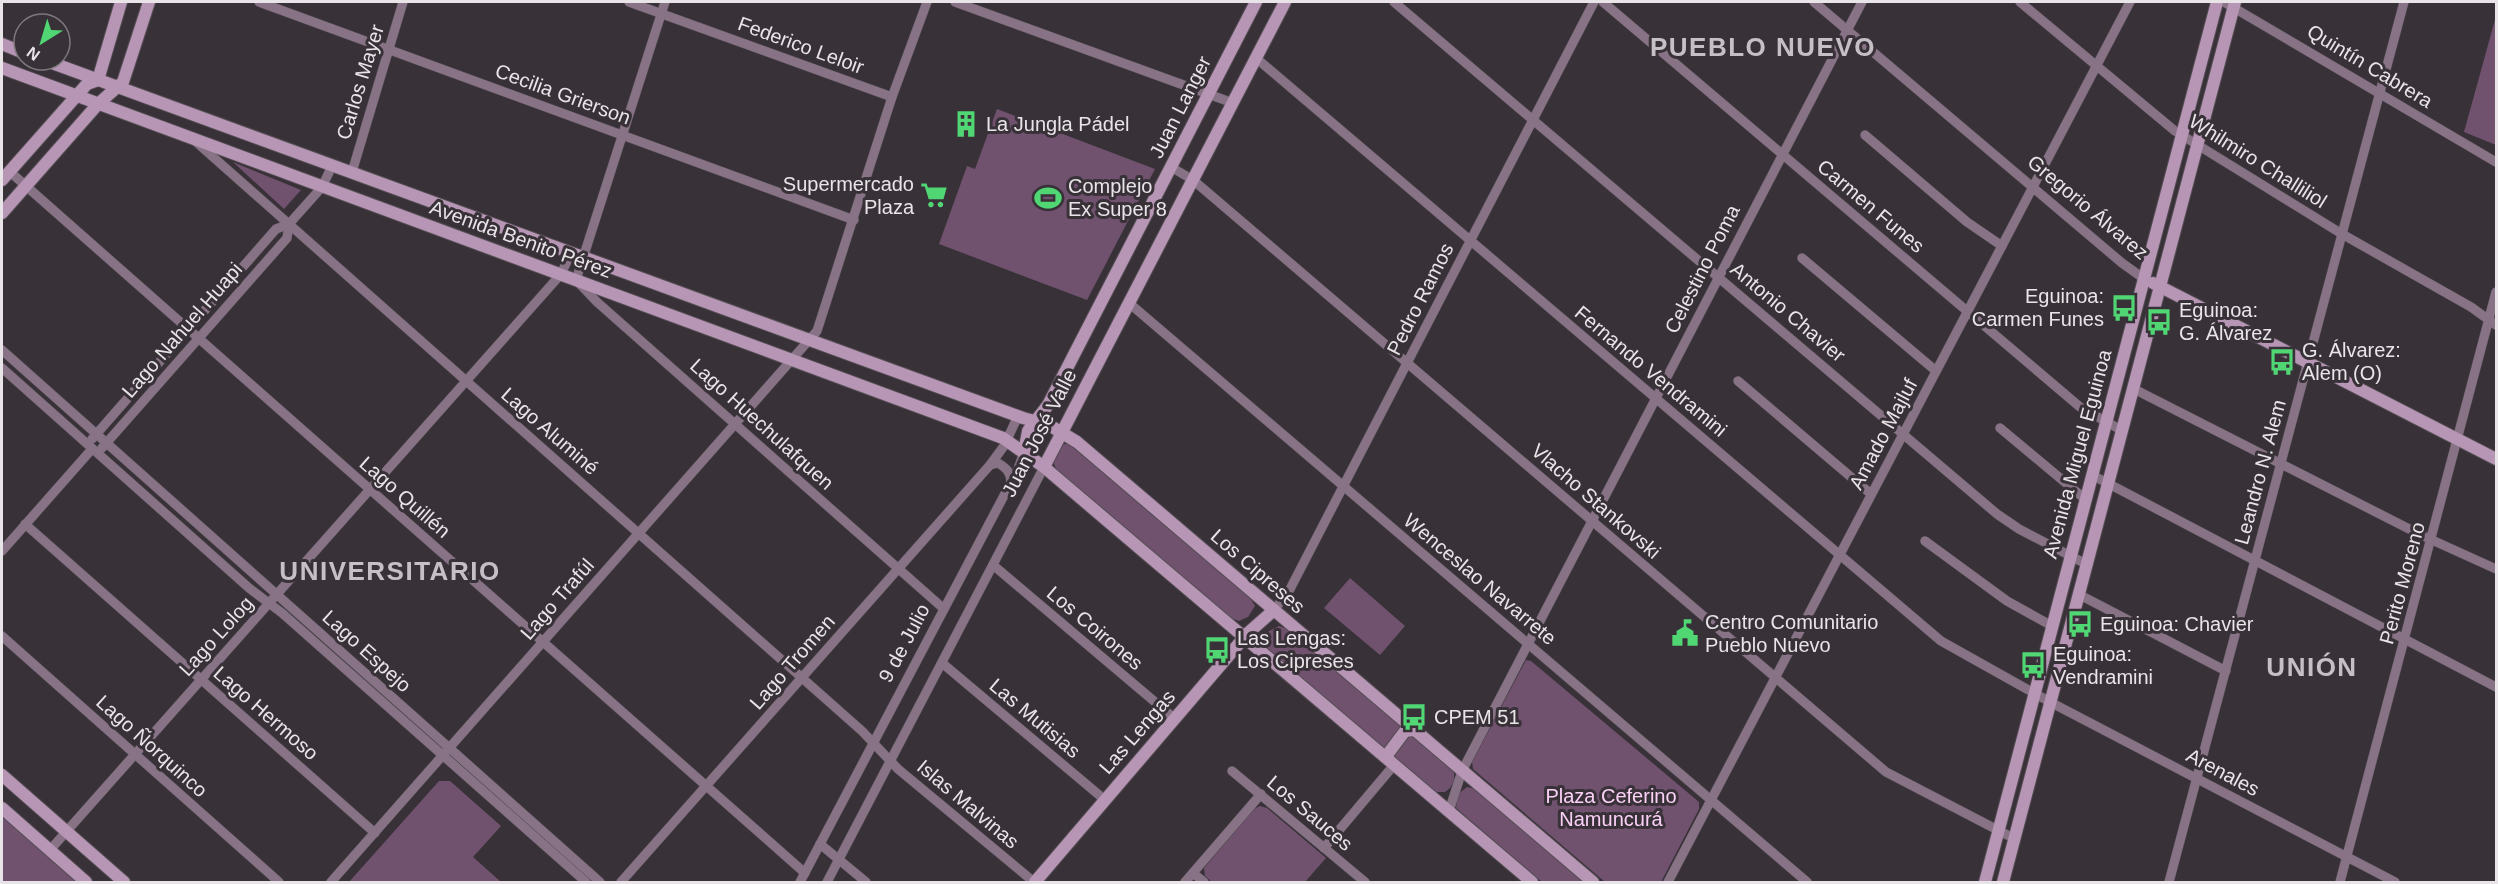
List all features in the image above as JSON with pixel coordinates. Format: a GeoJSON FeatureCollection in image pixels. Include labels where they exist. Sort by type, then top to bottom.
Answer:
{"type":"FeatureCollection","features":[{"type":"Feature","properties":{"kind":"main road"},"geometry":{"type":"LineString","coordinates":[[99,80],[121,2]]}},
{"type":"Feature","properties":{"kind":"main road"},"geometry":{"type":"LineString","coordinates":[[2,213],[100,102],[118,87],[126,76],[149,2]]}},
{"type":"Feature","properties":{"kind":"main road","name":"Juan Langer"},"geometry":{"type":"LineString","coordinates":[[1037,421],[1048,405],[1256,2]]}},
{"type":"Feature","properties":{"kind":"main road","name":"Juan José Valle"},"geometry":{"type":"LineString","coordinates":[[1044,467],[1286,2]]}},
{"type":"Feature","properties":{"kind":"main road","name":"Avenida Miguel Eguinoa"},"geometry":{"type":"LineString","coordinates":[[1985,882],[2217,2]]}},
{"type":"Feature","properties":{"kind":"main road","name":"Avenida Miguel Eguinoa"},"geometry":{"type":"LineString","coordinates":[[2003,882],[2197,144],[2231,3]]}},
{"type":"Feature","properties":{"kind":"main road","name":"Avenida Benito Pérez"},"geometry":{"type":"LineString","coordinates":[[2,68],[76,96],[100,102],[194,140],[792,359],[1007,440],[1023,452]]}},
{"type":"Feature","properties":{"kind":"main road","name":"Avenida Benito Pérez"},"geometry":{"type":"LineString","coordinates":[[72,70],[1062,432]]}},
{"type":"Feature","properties":{"kind":"main road"},"geometry":{"type":"LineString","coordinates":[[5,176],[88,82],[99,80]]}},
{"type":"Feature","properties":{"kind":"main road"},"geometry":{"type":"LineString","coordinates":[[99,80],[106,90],[100,102]]}},
{"type":"Feature","properties":{"kind":"main road","name":"Gregorio Álvarez"},"geometry":{"type":"LineString","coordinates":[[2143,278],[2496,459]]}},
{"type":"Feature","properties":{"kind":"main road","name":"9 de Julio"},"geometry":{"type":"LineString","coordinates":[[1023,452],[1026,435],[1037,421]]}},
{"type":"Feature","properties":{"kind":"main road","name":"Los Cipreses"},"geometry":{"type":"LineString","coordinates":[[1062,432],[1593,882]]}},
{"type":"Feature","properties":{"kind":"main road"},"geometry":{"type":"LineString","coordinates":[[1023,452],[1044,467],[1532,882]]}},
{"type":"Feature","properties":{"kind":"main road","name":"Las Lengas"},"geometry":{"type":"LineString","coordinates":[[1034,882],[1244,638],[1274,610]]}},
{"type":"Feature","properties":{"kind":"main road"},"geometry":{"type":"LineString","coordinates":[[1392,763],[1387,755],[1390,749],[1404,731],[1414,730]]}},
{"type":"Feature","properties":{"kind":"main road"},"geometry":{"type":"LineString","coordinates":[[2,775],[123,882]]}},
{"type":"Feature","properties":{"kind":"main road"},"geometry":{"type":"LineString","coordinates":[[2,808],[86,882]]}},
{"type":"Feature","properties":{"kind":"street","name":"Cecilia Grierson"},"geometry":{"type":"LineString","coordinates":[[259,2],[854,220]]}},
{"type":"Feature","properties":{"kind":"street","name":"Carlos Mayer"},"geometry":{"type":"LineString","coordinates":[[352,172],[403,2]]}},
{"type":"Feature","properties":{"kind":"street","name":"Federico Leloir"},"geometry":{"type":"LineString","coordinates":[[629,2],[892,97]]}},
{"type":"Feature","properties":{"kind":"street"},"geometry":{"type":"LineString","coordinates":[[576,280],[577,255],[622,135],[665,2]]}},
{"type":"Feature","properties":{"kind":"street","name":"Lago Trafúl"},"geometry":{"type":"LineString","coordinates":[[331,882],[810,340],[822,322],[892,97],[927,2]]}},
{"type":"Feature","properties":{"kind":"street"},"geometry":{"type":"LineString","coordinates":[[955,2],[1233,103]]}},
{"type":"Feature","properties":{"kind":"street","name":"Antonio Chavier"},"geometry":{"type":"LineString","coordinates":[[1394,2],[2004,519],[2086,564]]}},
{"type":"Feature","properties":{"kind":"street","name":"Pedro Ramos"},"geometry":{"type":"LineString","coordinates":[[1274,610],[1289,591],[1594,2]]}},
{"type":"Feature","properties":{"kind":"street","name":"Carmen Funes"},"geometry":{"type":"LineString","coordinates":[[1603,2],[2084,410],[2121,430]]}},
{"type":"Feature","properties":{"kind":"street","name":"Gregorio Álvarez"},"geometry":{"type":"LineString","coordinates":[[1814,2],[2122,263],[2143,278]]}},
{"type":"Feature","properties":{"kind":"street","name":"Celestino Poma"},"geometry":{"type":"LineString","coordinates":[[1449,811],[1462,771],[1862,2]]}},
{"type":"Feature","properties":{"kind":"street","name":"Whilmiro Challiliol"},"geometry":{"type":"LineString","coordinates":[[2020,2],[2154,116],[2181,135],[2342,234],[2493,322]]}},
{"type":"Feature","properties":{"kind":"street","name":"Amado Majluf"},"geometry":{"type":"LineString","coordinates":[[1668,882],[2130,2]]}},
{"type":"Feature","properties":{"kind":"street","name":"Leandro N. Alem"},"geometry":{"type":"LineString","coordinates":[[2169,882],[2404,2]]}},
{"type":"Feature","properties":{"kind":"street","name":"Quintín Cabrera"},"geometry":{"type":"LineString","coordinates":[[2231,3],[2496,162]]}},
{"type":"Feature","properties":{"kind":"street","name":"Fernando Vendramini"},"geometry":{"type":"LineString","coordinates":[[1256,58],[1947,645],[2034,693]]}},
{"type":"Feature","properties":{"kind":"street"},"geometry":{"type":"LineString","coordinates":[[1865,135],[1967,222],[2002,246]]}},
{"type":"Feature","properties":{"kind":"street","name":"Lago Aluminé"},"geometry":{"type":"LineString","coordinates":[[194,140],[882,751]]}},
{"type":"Feature","properties":{"kind":"street","name":"Lago Nahuel Huapi"},"geometry":{"type":"LineString","coordinates":[[92,449],[98,450],[106,444],[287,238],[290,224],[322,187],[332,166]]}},
{"type":"Feature","properties":{"kind":"street","name":"Vlacho Stankovski"},"geometry":{"type":"LineString","coordinates":[[1171,167],[1193,180],[1892,776],[2015,839]]}},
{"type":"Feature","properties":{"kind":"street","name":"Lago Quillén"},"geometry":{"type":"LineString","coordinates":[[5,176],[26,186],[805,873]]}},
{"type":"Feature","properties":{"kind":"street","name":"Lago Nahuel Huapi"},"geometry":{"type":"LineString","coordinates":[[92,449],[90,442],[96,434],[276,229],[290,224]]}},
{"type":"Feature","properties":{"kind":"street","name":"Lago Lolog"},"geometry":{"type":"LineString","coordinates":[[50,850],[577,255]]}},
{"type":"Feature","properties":{"kind":"street"},"geometry":{"type":"LineString","coordinates":[[1802,258],[1936,371]]}},
{"type":"Feature","properties":{"kind":"street","name":"Lago Huechulafquen"},"geometry":{"type":"LineString","coordinates":[[576,280],[597,302],[944,609]]}},
{"type":"Feature","properties":{"kind":"street","name":"Perito Moreno"},"geometry":{"type":"LineString","coordinates":[[2340,882],[2493,322],[2496,292]]}},
{"type":"Feature","properties":{"kind":"street","name":"Wenceslao Navarrete"},"geometry":{"type":"LineString","coordinates":[[1129,303],[1807,882]]}},
{"type":"Feature","properties":{"kind":"street","name":"Lago Espejo"},"geometry":{"type":"LineString","coordinates":[[2,350],[276,595],[585,882]]}},
{"type":"Feature","properties":{"kind":"street","name":"Lago Espejo"},"geometry":{"type":"LineString","coordinates":[[2,368],[269,604],[600,882]]}},
{"type":"Feature","properties":{"kind":"street"},"geometry":{"type":"LineString","coordinates":[[1738,381],[1871,494]]}},
{"type":"Feature","properties":{"kind":"street"},"geometry":{"type":"LineString","coordinates":[[2133,388],[2432,540],[2496,569]]}},
{"type":"Feature","properties":{"kind":"street","name":"Lago Tromen"},"geometry":{"type":"LineString","coordinates":[[621,882],[990,465],[1007,440],[1018,416]]}},
{"type":"Feature","properties":{"kind":"street"},"geometry":{"type":"LineString","coordinates":[[2000,428],[2085,499]]}},
{"type":"Feature","properties":{"kind":"street","name":"Lago Nahuel Huapi"},"geometry":{"type":"LineString","coordinates":[[2,551],[92,449]]}},
{"type":"Feature","properties":{"kind":"street","name":"9 de Julio"},"geometry":{"type":"LineString","coordinates":[[800,882],[1011,482],[1023,452]]}},
{"type":"Feature","properties":{"kind":"street"},"geometry":{"type":"LineString","coordinates":[[990,465],[998,463],[1007,470],[1011,475],[1011,482]]}},
{"type":"Feature","properties":{"kind":"street","name":"Juan José Valle"},"geometry":{"type":"LineString","coordinates":[[827,882],[1044,467]]}},
{"type":"Feature","properties":{"kind":"street"},"geometry":{"type":"LineString","coordinates":[[2092,475],[2496,687]]}},
{"type":"Feature","properties":{"kind":"street","name":"Lago Hermoso"},"geometry":{"type":"LineString","coordinates":[[26,524],[375,833]]}},
{"type":"Feature","properties":{"kind":"street"},"geometry":{"type":"LineString","coordinates":[[1924,541],[2007,601],[2052,626]]}},
{"type":"Feature","properties":{"kind":"street","name":"Los Coirones"},"geometry":{"type":"LineString","coordinates":[[993,564],[1174,718]]}},
{"type":"Feature","properties":{"kind":"street"},"geometry":{"type":"LineString","coordinates":[[2078,594],[2226,671]]}},
{"type":"Feature","properties":{"kind":"street","name":"Lago Ñorquinco"},"geometry":{"type":"LineString","coordinates":[[2,636],[279,882]]}},
{"type":"Feature","properties":{"kind":"street","name":"Las Mutisias"},"geometry":{"type":"LineString","coordinates":[[942,663],[1105,800]]}},
{"type":"Feature","properties":{"kind":"street","name":"Arenales"},"geometry":{"type":"LineString","coordinates":[[2034,693],[2395,882]]}},
{"type":"Feature","properties":{"kind":"street","name":"Islas Malvinas"},"geometry":{"type":"LineString","coordinates":[[882,751],[1034,882]]}},
{"type":"Feature","properties":{"kind":"street"},"geometry":{"type":"LineString","coordinates":[[1324,848],[1392,763]]}},
{"type":"Feature","properties":{"kind":"street","name":"Los Sauces"},"geometry":{"type":"LineString","coordinates":[[1233,771],[1365,882]]}},
{"type":"Feature","properties":{"kind":"street"},"geometry":{"type":"LineString","coordinates":[[1185,882],[1261,794]]}},
{"type":"Feature","properties":{"kind":"street"},"geometry":{"type":"LineString","coordinates":[[820,844],[866,882]]}},
{"type":"Feature","properties":{"kind":"street"},"geometry":{"type":"LineString","coordinates":[[1193,873],[1204,882]]}},
{"type":"Feature","properties":{"kind":"green space"},"geometry":{"type":"Polygon","coordinates":[[[2496,16],[2496,145],[2464,132],[2496,16]]]}},
{"type":"Feature","properties":{"kind":"green space","name":"Complejo Ex Super 8"},"geometry":{"type":"Polygon","coordinates":[[[997,109],[1155,169],[1087,300],[939,244],[967,166],[975,169],[997,109]]]}},
{"type":"Feature","properties":{"kind":"green space"},"geometry":{"type":"Polygon","coordinates":[[[233,162],[301,190],[284,209],[233,162]]]}},
{"type":"Feature","properties":{"kind":"green space"},"geometry":{"type":"Polygon","coordinates":[[[1069,444],[1249,596],[1255,606],[1248,617],[1239,621],[1230,618],[1056,469],[1053,461],[1062,445],[1069,444]]]}},
{"type":"Feature","properties":{"kind":"green space"},"geometry":{"type":"Polygon","coordinates":[[[1350,578],[1405,626],[1380,655],[1324,608],[1350,578]]]}},
{"type":"Feature","properties":{"kind":"green space"},"geometry":{"type":"Polygon","coordinates":[[[1279,626],[1287,629],[1403,728],[1398,730],[1385,749],[1266,647],[1264,638],[1269,631],[1279,626]]]}},
{"type":"Feature","properties":{"kind":"green space","name":"Plaza Ceferino Namuncurá"},"geometry":{"type":"Polygon","coordinates":[[[1526,660],[1531,661],[1699,802],[1699,809],[1661,882],[1605,882],[1473,769],[1472,762],[1526,660]]]}},
{"type":"Feature","properties":{"kind":"green space"},"geometry":{"type":"Polygon","coordinates":[[[1412,736],[1454,771],[1454,781],[1445,792],[1436,792],[1395,757],[1394,755],[1407,737],[1412,736]]]}},
{"type":"Feature","properties":{"kind":"green space"},"geometry":{"type":"Polygon","coordinates":[[[439,781],[450,781],[501,826],[473,857],[501,882],[349,882],[439,781]]]}},
{"type":"Feature","properties":{"kind":"green space"},"geometry":{"type":"Polygon","coordinates":[[[1467,787],[1475,789],[1584,882],[1542,882],[1456,808],[1458,794],[1467,787]]]}},
{"type":"Feature","properties":{"kind":"green space"},"geometry":{"type":"Polygon","coordinates":[[[1260,806],[1267,808],[1326,858],[1305,882],[1212,882],[1205,876],[1204,868],[1254,809],[1260,806]]]}},
{"type":"Feature","properties":{"kind":"green space"},"geometry":{"type":"Polygon","coordinates":[[[2,815],[78,882],[2,882],[2,815]]]}},
{"type":"Feature","properties":{"kind":"place","name":"La Jungla Pádel"},"geometry":{"type":"Point","coordinates":[966,124]}},
{"type":"Feature","properties":{"kind":"place","name":"Supermercado Plaza"},"geometry":{"type":"Point","coordinates":[934,195]}},
{"type":"Feature","properties":{"kind":"place","name":"Complejo Ex Super 8"},"geometry":{"type":"Point","coordinates":[1048,198]}},
{"type":"Feature","properties":{"kind":"place","name":"Eguinoa: Carmen Funes"},"geometry":{"type":"Point","coordinates":[2124,308]}},
{"type":"Feature","properties":{"kind":"place","name":"Eguinoa: G. Álvarez"},"geometry":{"type":"Point","coordinates":[2159,322]}},
{"type":"Feature","properties":{"kind":"place","name":"G. Álvarez: Alem (O)"},"geometry":{"type":"Point","coordinates":[2282,362]}},
{"type":"Feature","properties":{"kind":"place","name":"Eguinoa: Chavier"},"geometry":{"type":"Point","coordinates":[2080,624]}},
{"type":"Feature","properties":{"kind":"place","name":"Centro Comunitario Pueblo Nuevo"},"geometry":{"type":"Point","coordinates":[1685,633]}},
{"type":"Feature","properties":{"kind":"place","name":"Las Lengas: Los Cipreses"},"geometry":{"type":"Point","coordinates":[1217,650]}},
{"type":"Feature","properties":{"kind":"place","name":"Eguinoa: Vendramini"},"geometry":{"type":"Point","coordinates":[2033,665]}},
{"type":"Feature","properties":{"kind":"place","name":"CPEM 51"},"geometry":{"type":"Point","coordinates":[1414,717]}},
{"type":"Feature","properties":{"kind":"district","name":"PUEBLO NUEVO"},"geometry":{"type":"Point","coordinates":[1763,47]}},
{"type":"Feature","properties":{"kind":"district","name":"UNIVERSITARIO"},"geometry":{"type":"Point","coordinates":[390,571]}},
{"type":"Feature","properties":{"kind":"district","name":"UNIÓN"},"geometry":{"type":"Point","coordinates":[2312,667]}}]}
